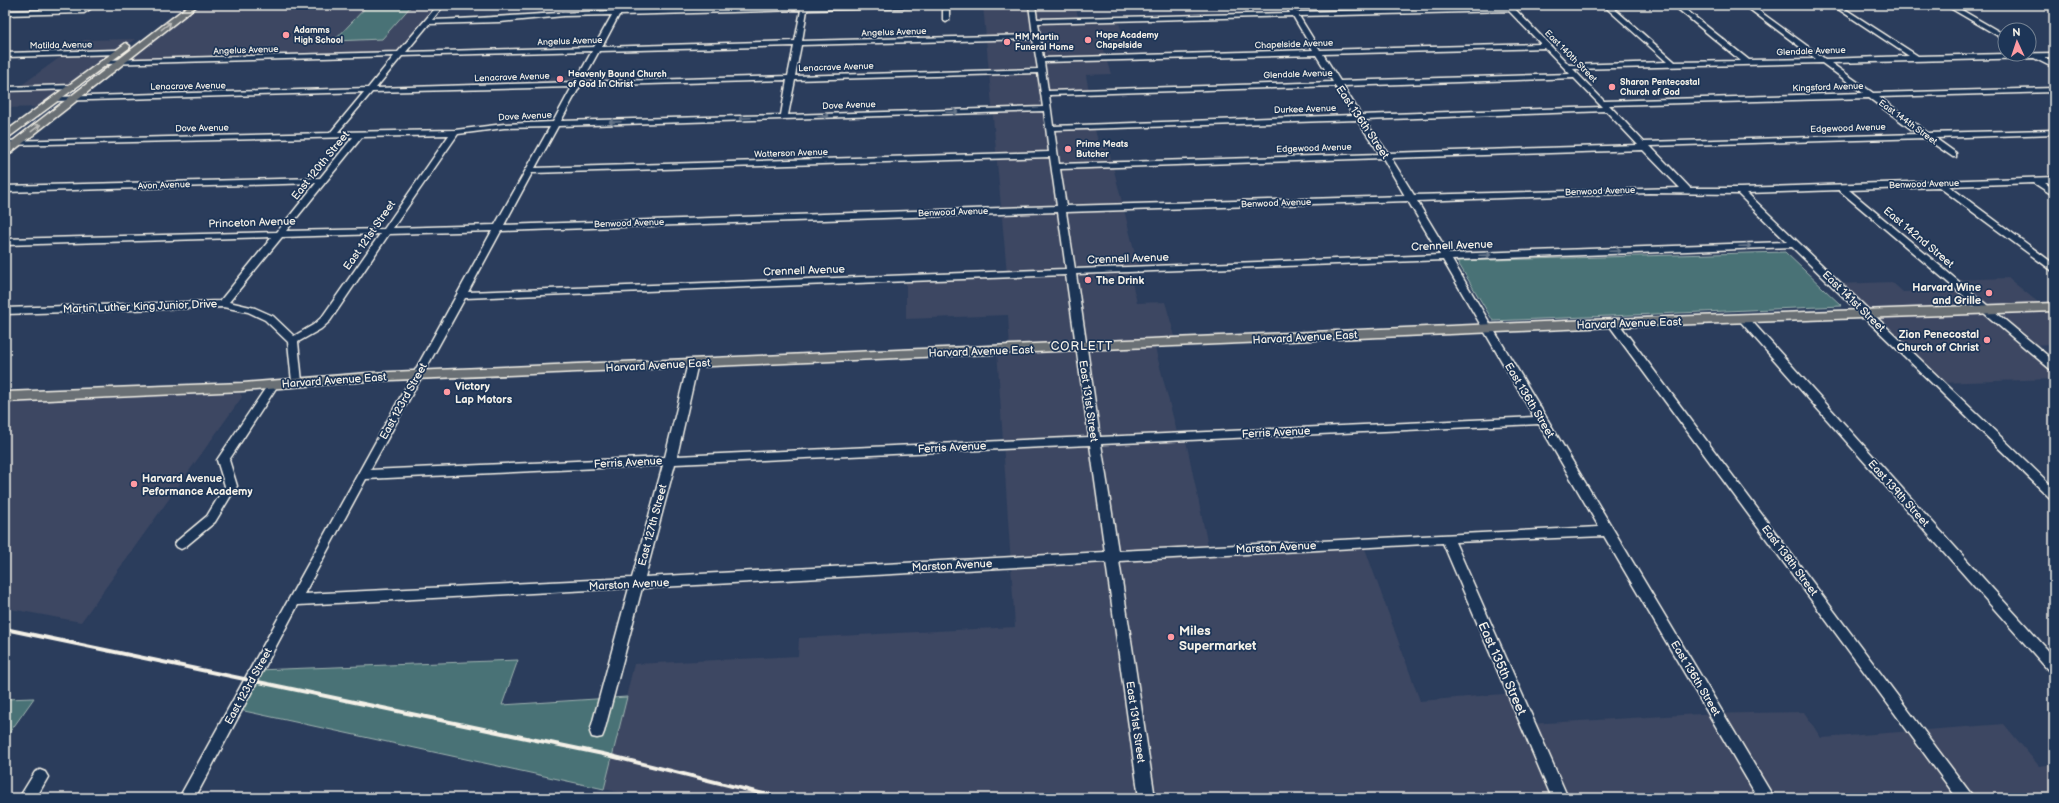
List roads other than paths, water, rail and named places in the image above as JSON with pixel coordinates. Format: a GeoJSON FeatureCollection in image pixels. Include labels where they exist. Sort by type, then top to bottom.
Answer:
{"type":"FeatureCollection","features":[{"type":"Feature","properties":{"kind":"main road"},"geometry":{"type":"LineString","coordinates":[[5,152],[73,99],[180,5]]}},
{"type":"Feature","properties":{"kind":"main road"},"geometry":{"type":"LineString","coordinates":[[5,137],[104,62],[119,57],[194,5]]}},
{"type":"Feature","properties":{"kind":"main road","name":"Harvard Avenue East"},"geometry":{"type":"LineString","coordinates":[[5,397],[273,385],[368,377],[1488,328],[2054,307]]}},
{"type":"Feature","properties":{"kind":"street"},"geometry":{"type":"LineString","coordinates":[[5,13],[84,11],[93,5]]}},
{"type":"Feature","properties":{"kind":"street","name":"East 120th Street"},"geometry":{"type":"LineString","coordinates":[[332,135],[441,5]]}},
{"type":"Feature","properties":{"kind":"street","name":"East 123rd Street"},"geometry":{"type":"LineString","coordinates":[[187,798],[296,600],[362,475],[418,376],[621,5]]}},
{"type":"Feature","properties":{"kind":"street"},"geometry":{"type":"LineString","coordinates":[[427,22],[500,20],[564,14],[805,7],[946,5],[946,20]]}},
{"type":"Feature","properties":{"kind":"street","name":"East 131st Street"},"geometry":{"type":"LineString","coordinates":[[1032,5],[1147,798]]}},
{"type":"Feature","properties":{"kind":"street","name":"East 136th Street"},"geometry":{"type":"LineString","coordinates":[[1289,5],[1359,118],[1386,156],[1766,798]]}},
{"type":"Feature","properties":{"kind":"street"},"geometry":{"type":"LineString","coordinates":[[1606,5],[1674,65]]}},
{"type":"Feature","properties":{"kind":"street"},"geometry":{"type":"LineString","coordinates":[[1676,5],[1748,63]]}},
{"type":"Feature","properties":{"kind":"street","name":"East 144th Street"},"geometry":{"type":"LineString","coordinates":[[1747,5],[1953,155]]}},
{"type":"Feature","properties":{"kind":"street"},"geometry":{"type":"LineString","coordinates":[[1835,5],[1916,58]]}},
{"type":"Feature","properties":{"kind":"street"},"geometry":{"type":"LineString","coordinates":[[1948,5],[1997,33]]}},
{"type":"Feature","properties":{"kind":"street"},"geometry":{"type":"LineString","coordinates":[[784,117],[805,7]]}},
{"type":"Feature","properties":{"kind":"street"},"geometry":{"type":"LineString","coordinates":[[1034,21],[1509,7]]}},
{"type":"Feature","properties":{"kind":"street","name":"East 140th Street"},"geometry":{"type":"LineString","coordinates":[[1509,7],[1610,109],[1687,190]]}},
{"type":"Feature","properties":{"kind":"street","name":"Angelus Avenue"},"geometry":{"type":"LineString","coordinates":[[119,57],[400,55],[1036,37]]}},
{"type":"Feature","properties":{"kind":"street","name":"Chapelside Avenue"},"geometry":{"type":"LineString","coordinates":[[1040,60],[1548,46]]}},
{"type":"Feature","properties":{"kind":"street","name":"Glendale Avenue"},"geometry":{"type":"LineString","coordinates":[[2037,53],[2054,55]]}},
{"type":"Feature","properties":{"kind":"street","name":"Matilda Avenue"},"geometry":{"type":"LineString","coordinates":[[5,55],[119,57]]}},
{"type":"Feature","properties":{"kind":"street","name":"Glendale Avenue"},"geometry":{"type":"LineString","coordinates":[[1569,67],[1748,63],[1997,55]]}},
{"type":"Feature","properties":{"kind":"street"},"geometry":{"type":"LineString","coordinates":[[2037,56],[2054,66]]}},
{"type":"Feature","properties":{"kind":"street","name":"Lenacrave Avenue"},"geometry":{"type":"LineString","coordinates":[[55,99],[1041,71]]}},
{"type":"Feature","properties":{"kind":"street","name":"Glendale Avenue"},"geometry":{"type":"LineString","coordinates":[[1045,93],[1577,76]]}},
{"type":"Feature","properties":{"kind":"street"},"geometry":{"type":"LineString","coordinates":[[5,89],[72,87]]}},
{"type":"Feature","properties":{"kind":"street","name":"Kingsford Avenue"},"geometry":{"type":"LineString","coordinates":[[1603,103],[2054,90]]}},
{"type":"Feature","properties":{"kind":"street","name":"Dove Avenue"},"geometry":{"type":"LineString","coordinates":[[5,143],[456,132],[504,126],[1047,109]]}},
{"type":"Feature","properties":{"kind":"street","name":"Durkee Avenue"},"geometry":{"type":"LineString","coordinates":[[1050,128],[1610,109]]}},
{"type":"Feature","properties":{"kind":"street","name":"East 121st Street"},"geometry":{"type":"LineString","coordinates":[[293,341],[317,327],[326,319],[456,132]]}},
{"type":"Feature","properties":{"kind":"street","name":"Edgewood Avenue"},"geometry":{"type":"LineString","coordinates":[[1055,167],[1926,135],[2054,132]]}},
{"type":"Feature","properties":{"kind":"street","name":"East 120th Street"},"geometry":{"type":"LineString","coordinates":[[223,304],[360,134]]}},
{"type":"Feature","properties":{"kind":"street","name":"Watterson Avenue"},"geometry":{"type":"LineString","coordinates":[[530,171],[1054,154]]}},
{"type":"Feature","properties":{"kind":"street","name":"Avon Avenue"},"geometry":{"type":"LineString","coordinates":[[5,189],[323,180]]}},
{"type":"Feature","properties":{"kind":"street"},"geometry":{"type":"LineString","coordinates":[[2035,180],[2054,193]]}},
{"type":"Feature","properties":{"kind":"street","name":"Benwood Avenue"},"geometry":{"type":"LineString","coordinates":[[499,228],[1411,198],[1687,190],[1740,191],[2054,180]]}},
{"type":"Feature","properties":{"kind":"street"},"geometry":{"type":"LineString","coordinates":[[1942,184],[2054,269]]}},
{"type":"Feature","properties":{"kind":"street","name":"East 142nd Street"},"geometry":{"type":"LineString","coordinates":[[1841,187],[2054,367]]}},
{"type":"Feature","properties":{"kind":"street","name":"East 141st Street"},"geometry":{"type":"LineString","coordinates":[[1740,191],[2054,495]]}},
{"type":"Feature","properties":{"kind":"street","name":"Princeton Avenue"},"geometry":{"type":"LineString","coordinates":[[5,242],[499,228]]}},
{"type":"Feature","properties":{"kind":"street","name":"Crennell Avenue"},"geometry":{"type":"LineString","coordinates":[[461,295],[1796,244]]}},
{"type":"Feature","properties":{"kind":"street","name":"Martin Luther King Junior Drive"},"geometry":{"type":"LineString","coordinates":[[5,311],[223,304],[251,310],[269,318],[293,341]]}},
{"type":"Feature","properties":{"kind":"street","name":"East 139th Street"},"geometry":{"type":"LineString","coordinates":[[1744,319],[2054,667]]}},
{"type":"Feature","properties":{"kind":"street","name":"East 138th Street"},"geometry":{"type":"LineString","coordinates":[[1613,323],[1966,798]]}},
{"type":"Feature","properties":{"kind":"street"},"geometry":{"type":"LineString","coordinates":[[293,341],[297,382]]}},
{"type":"Feature","properties":{"kind":"street","name":"East 127th Street"},"geometry":{"type":"LineString","coordinates":[[597,732],[670,460],[693,363]]}},
{"type":"Feature","properties":{"kind":"street"},"geometry":{"type":"LineString","coordinates":[[181,544],[211,519],[231,486],[223,460],[273,385]]}},
{"type":"Feature","properties":{"kind":"street","name":"Ferris Avenue"},"geometry":{"type":"LineString","coordinates":[[362,475],[1542,420]]}},
{"type":"Feature","properties":{"kind":"street","name":"Marston Avenue"},"geometry":{"type":"LineString","coordinates":[[296,600],[636,583],[1447,538],[1609,532]]}},
{"type":"Feature","properties":{"kind":"street","name":"East 135th Street"},"geometry":{"type":"LineString","coordinates":[[1447,538],[1560,798]]}},
{"type":"Feature","properties":{"kind":"street"},"geometry":{"type":"LineString","coordinates":[[27,798],[40,777]]}},
{"type":"Feature","properties":{"kind":"railway"},"geometry":{"type":"LineString","coordinates":[[5,629],[603,754],[780,798]]}},
{"type":"Feature","properties":{"kind":"place","name":"Adamms High School"},"geometry":{"type":"Point","coordinates":[286,35]}},
{"type":"Feature","properties":{"kind":"place","name":"Hope Academy Chapelside"},"geometry":{"type":"Point","coordinates":[1088,40]}},
{"type":"Feature","properties":{"kind":"place","name":"HM Martin Funeral Home"},"geometry":{"type":"Point","coordinates":[1007,42]}},
{"type":"Feature","properties":{"kind":"place","name":"Heavenly Bound Church of God In Christ"},"geometry":{"type":"Point","coordinates":[560,79]}},
{"type":"Feature","properties":{"kind":"place","name":"Sharon Pentecostal Church of God"},"geometry":{"type":"Point","coordinates":[1612,87]}},
{"type":"Feature","properties":{"kind":"place","name":"Prime Meats Butcher"},"geometry":{"type":"Point","coordinates":[1068,149]}},
{"type":"Feature","properties":{"kind":"place","name":"The Drink"},"geometry":{"type":"Point","coordinates":[1088,280]}},
{"type":"Feature","properties":{"kind":"place","name":"Harvard Wine and Grille"},"geometry":{"type":"Point","coordinates":[1989,293]}},
{"type":"Feature","properties":{"kind":"place","name":"Zion Penecostal Church of Christ"},"geometry":{"type":"Point","coordinates":[1987,340]}},
{"type":"Feature","properties":{"kind":"place","name":"Victory Lap Motors"},"geometry":{"type":"Point","coordinates":[447,392]}},
{"type":"Feature","properties":{"kind":"place","name":"Harvard Avenue Peformance Academy"},"geometry":{"type":"Point","coordinates":[134,484]}},
{"type":"Feature","properties":{"kind":"place","name":"Miles Supermarket"},"geometry":{"type":"Point","coordinates":[1171,637]}},
{"type":"Feature","properties":{"kind":"district","name":"CORLETT"},"geometry":{"type":"Point","coordinates":[1082,346]}}]}
